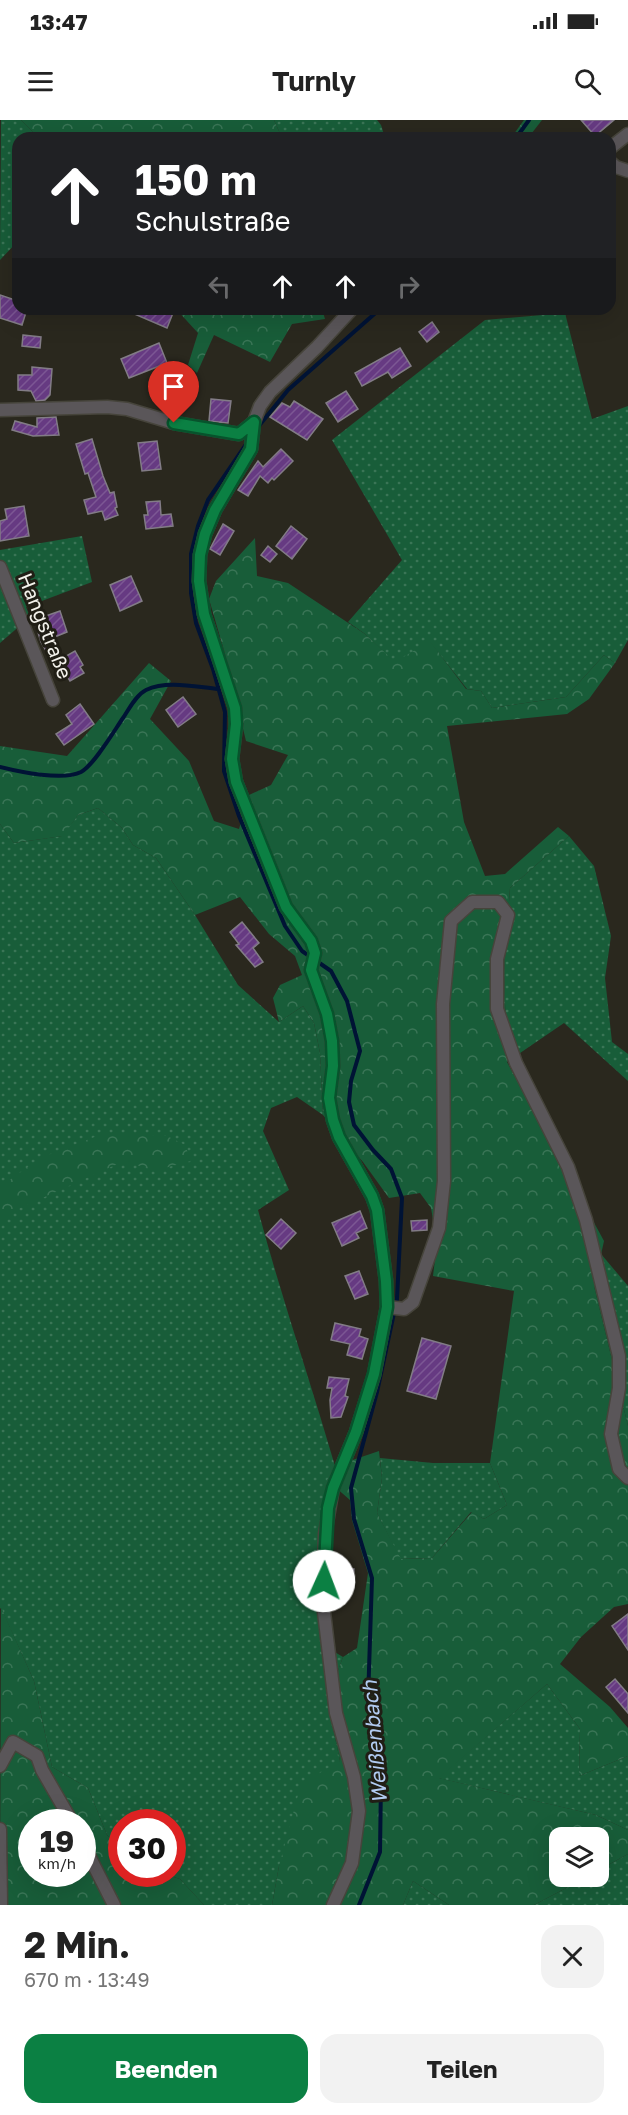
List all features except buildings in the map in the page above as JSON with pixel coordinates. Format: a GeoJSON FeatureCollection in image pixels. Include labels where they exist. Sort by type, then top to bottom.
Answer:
{"type":"FeatureCollection","features":[{"type":"Feature","properties":{"kind":"street"},"geometry":{"type":"LineString","coordinates":[[616,143],[628,134]]}},
{"type":"Feature","properties":{"kind":"street"},"geometry":{"type":"LineString","coordinates":[[333,1905],[352,1863],[359,1811],[354,1777],[335,1702],[323,1604],[325,1534],[333,1488],[356,1432],[374,1374],[388,1307],[386,1281],[377,1210],[372,1196],[339,1137],[333,1120],[329,1098],[333,1066],[332,1041],[327,1014],[311,970],[315,953],[311,941],[286,907],[236,782],[232,759],[236,724],[235,708],[204,614],[199,581],[200,555],[205,534],[215,510],[251,449],[253,430],[260,406],[270,392],[346,315]]}},
{"type":"Feature","properties":{"kind":"street"},"geometry":{"type":"LineString","coordinates":[[0,410],[107,407],[127,409],[174,423],[239,434],[253,430]]}},
{"type":"Feature","properties":{"kind":"street","name":"Hangstraße"},"geometry":{"type":"LineString","coordinates":[[0,567],[53,700]]}},
{"type":"Feature","properties":{"kind":"street"},"geometry":{"type":"LineString","coordinates":[[388,1307],[404,1308],[413,1302],[439,1228],[444,1181],[443,1004],[451,921],[472,902],[498,902],[508,915],[497,959],[497,1009],[516,1063],[568,1167],[586,1220],[618,1356],[619,1388],[611,1434],[619,1469],[628,1478]]}},
{"type":"Feature","properties":{"kind":"street"},"geometry":{"type":"LineString","coordinates":[[0,1766],[13,1742],[37,1756],[42,1770],[64,1809]]}},
{"type":"Feature","properties":{"kind":"street"},"geometry":{"type":"LineString","coordinates":[[0,1829],[1,1905]]}},
{"type":"Feature","properties":{"kind":"street"},"geometry":{"type":"LineString","coordinates":[[96,1870],[114,1905]]}},
{"type":"Feature","properties":{"kind":"green space"},"geometry":{"type":"Polygon","coordinates":[[[1,120],[21,120],[33,132],[12,132],[12,247],[0,260],[1,120]]]}},
{"type":"Feature","properties":{"kind":"green space"},"geometry":{"type":"Polygon","coordinates":[[[21,120],[274,120],[279,132],[33,132],[21,120]]]}},
{"type":"Feature","properties":{"kind":"green space"},"geometry":{"type":"Polygon","coordinates":[[[274,120],[377,120],[383,132],[279,132],[274,120]]]}},
{"type":"Feature","properties":{"kind":"green space"},"geometry":{"type":"Polygon","coordinates":[[[524,120],[542,120],[533,132],[515,132],[524,120]]]}},
{"type":"Feature","properties":{"kind":"green space"},"geometry":{"type":"Polygon","coordinates":[[[182,315],[324,315],[325,319],[292,324],[270,362],[214,335],[197,373],[188,365],[198,333],[182,315]]]}},
{"type":"Feature","properties":{"kind":"green space"},"geometry":{"type":"Polygon","coordinates":[[[566,315],[592,419],[628,406],[628,640],[615,663],[604,655],[566,697],[492,708],[481,691],[467,689],[430,642],[395,663],[365,634],[348,622],[402,560],[332,440],[485,320],[566,315]]]}},
{"type":"Feature","properties":{"kind":"green space"},"geometry":{"type":"Polygon","coordinates":[[[82,536],[92,582],[26,607],[30,617],[0,643],[0,550],[82,536]]]}},
{"type":"Feature","properties":{"kind":"green space"},"geometry":{"type":"Polygon","coordinates":[[[255,538],[257,576],[288,583],[365,634],[395,662],[430,641],[466,689],[481,691],[492,708],[566,697],[604,655],[615,663],[589,699],[567,714],[447,726],[464,822],[485,876],[505,874],[558,827],[569,836],[510,888],[504,971],[507,1062],[604,1241],[594,1286],[628,1426],[628,1604],[614,1607],[581,1637],[560,1664],[610,1707],[628,1728],[628,1756],[579,1776],[580,1729],[547,1684],[439,1778],[596,1815],[628,1830],[628,1854],[609,1864],[609,1827],[549,1827],[549,1887],[568,1887],[534,1905],[449,1905],[413,1881],[403,1905],[272,1905],[279,1866],[301,1784],[340,1761],[327,1700],[343,1657],[357,1648],[368,1573],[352,1520],[350,1500],[327,1480],[335,1466],[379,1451],[382,1478],[377,1513],[401,1559],[432,1558],[472,1512],[484,1519],[507,1505],[490,1463],[514,1291],[433,1276],[437,1243],[431,1208],[420,1193],[389,1198],[363,1162],[323,1115],[320,1053],[314,1023],[303,1006],[279,1022],[273,998],[280,985],[302,975],[295,956],[269,934],[240,897],[195,915],[156,858],[133,845],[122,828],[98,808],[78,815],[63,836],[14,843],[0,824],[0,746],[67,756],[149,663],[171,681],[150,719],[189,761],[214,821],[239,829],[249,795],[271,785],[288,755],[246,741],[209,599],[216,581],[255,538]]]}},
{"type":"Feature","properties":{"kind":"green space"},"geometry":{"type":"Polygon","coordinates":[[[98,808],[122,828],[133,845],[156,858],[195,915],[238,985],[279,1022],[303,1006],[314,1023],[320,1053],[323,1115],[297,1097],[271,1108],[263,1131],[289,1190],[258,1210],[335,1466],[328,1480],[338,1490],[327,1576],[333,1651],[343,1657],[327,1700],[340,1761],[279,1866],[272,1905],[204,1905],[186,1886],[186,1809],[108,1809],[107,1835],[88,1788],[52,1767],[34,1681],[0,1609],[0,824],[14,843],[62,836],[78,815],[98,808]]]}},
{"type":"Feature","properties":{"kind":"green space"},"geometry":{"type":"Polygon","coordinates":[[[569,836],[594,866],[611,936],[605,978],[612,1042],[628,1054],[628,1081],[564,1023],[507,1062],[504,971],[510,888],[569,836]]]}},
{"type":"Feature","properties":{"kind":"green space"},"geometry":{"type":"Polygon","coordinates":[[[105,1133],[167,1136],[185,1145],[191,1161],[157,1170],[122,1162],[18,1209],[0,1223],[0,1187],[40,1158],[105,1133]]]}},
{"type":"Feature","properties":{"kind":"green space"},"geometry":{"type":"Polygon","coordinates":[[[601,1254],[628,1286],[628,1426],[594,1286],[601,1254]]]}},
{"type":"Feature","properties":{"kind":"green space"},"geometry":{"type":"Polygon","coordinates":[[[380,1458],[433,1463],[490,1463],[507,1505],[484,1519],[471,1512],[432,1558],[400,1559],[377,1513],[382,1478],[380,1458]]]}},
{"type":"Feature","properties":{"kind":"green space"},"geometry":{"type":"Polygon","coordinates":[[[1,1607],[34,1681],[52,1767],[88,1788],[108,1836],[108,1887],[186,1886],[204,1905],[0,1905],[1,1607]]]}},
{"type":"Feature","properties":{"kind":"green space"},"geometry":{"type":"Polygon","coordinates":[[[547,1684],[580,1729],[579,1776],[628,1756],[628,1830],[596,1815],[438,1778],[547,1684]]]}},
{"type":"Feature","properties":{"kind":"green space"},"geometry":{"type":"Polygon","coordinates":[[[628,1854],[628,1905],[534,1905],[568,1887],[609,1887],[609,1864],[628,1854]]]}},
{"type":"Feature","properties":{"kind":"green space"},"geometry":{"type":"Polygon","coordinates":[[[413,1881],[449,1905],[403,1905],[413,1881]]]}},
{"type":"Feature","properties":{"kind":"waterway","name":"Weißenbach"},"geometry":{"type":"LineString","coordinates":[[520,132],[529,120]]}},
{"type":"Feature","properties":{"kind":"waterway","name":"Weißenbach"},"geometry":{"type":"LineString","coordinates":[[258,427],[288,390],[373,315]]}},
{"type":"Feature","properties":{"kind":"waterway","name":"Weißenbach"},"geometry":{"type":"LineString","coordinates":[[247,443],[208,500],[191,554],[191,593],[196,623],[213,669],[225,712],[224,771],[239,816],[285,926],[302,951],[331,971],[347,1001],[360,1051],[351,1081],[349,1102],[354,1125],[391,1169],[402,1198],[397,1299],[377,1392],[351,1488],[354,1519],[372,1578],[368,1700],[381,1781],[380,1852],[359,1905]]}},
{"type":"Feature","properties":{"kind":"waterway"},"geometry":{"type":"LineString","coordinates":[[0,767],[53,776],[73,775],[81,772],[98,755],[133,702],[146,690],[163,685],[218,689]]}},
{"type":"Feature","properties":{"kind":"route"},"geometry":{"type":"LineString","coordinates":[[174,423],[239,434],[254,422],[251,449],[215,510],[205,534],[200,555],[199,581],[204,614],[235,708],[236,724],[232,759],[236,782],[286,907],[311,941],[315,953],[311,970],[327,1014],[332,1041],[333,1066],[329,1098],[333,1120],[339,1137],[372,1196],[377,1210],[387,1307],[374,1374],[356,1432],[333,1488],[328,1508],[324,1581]]}}]}
